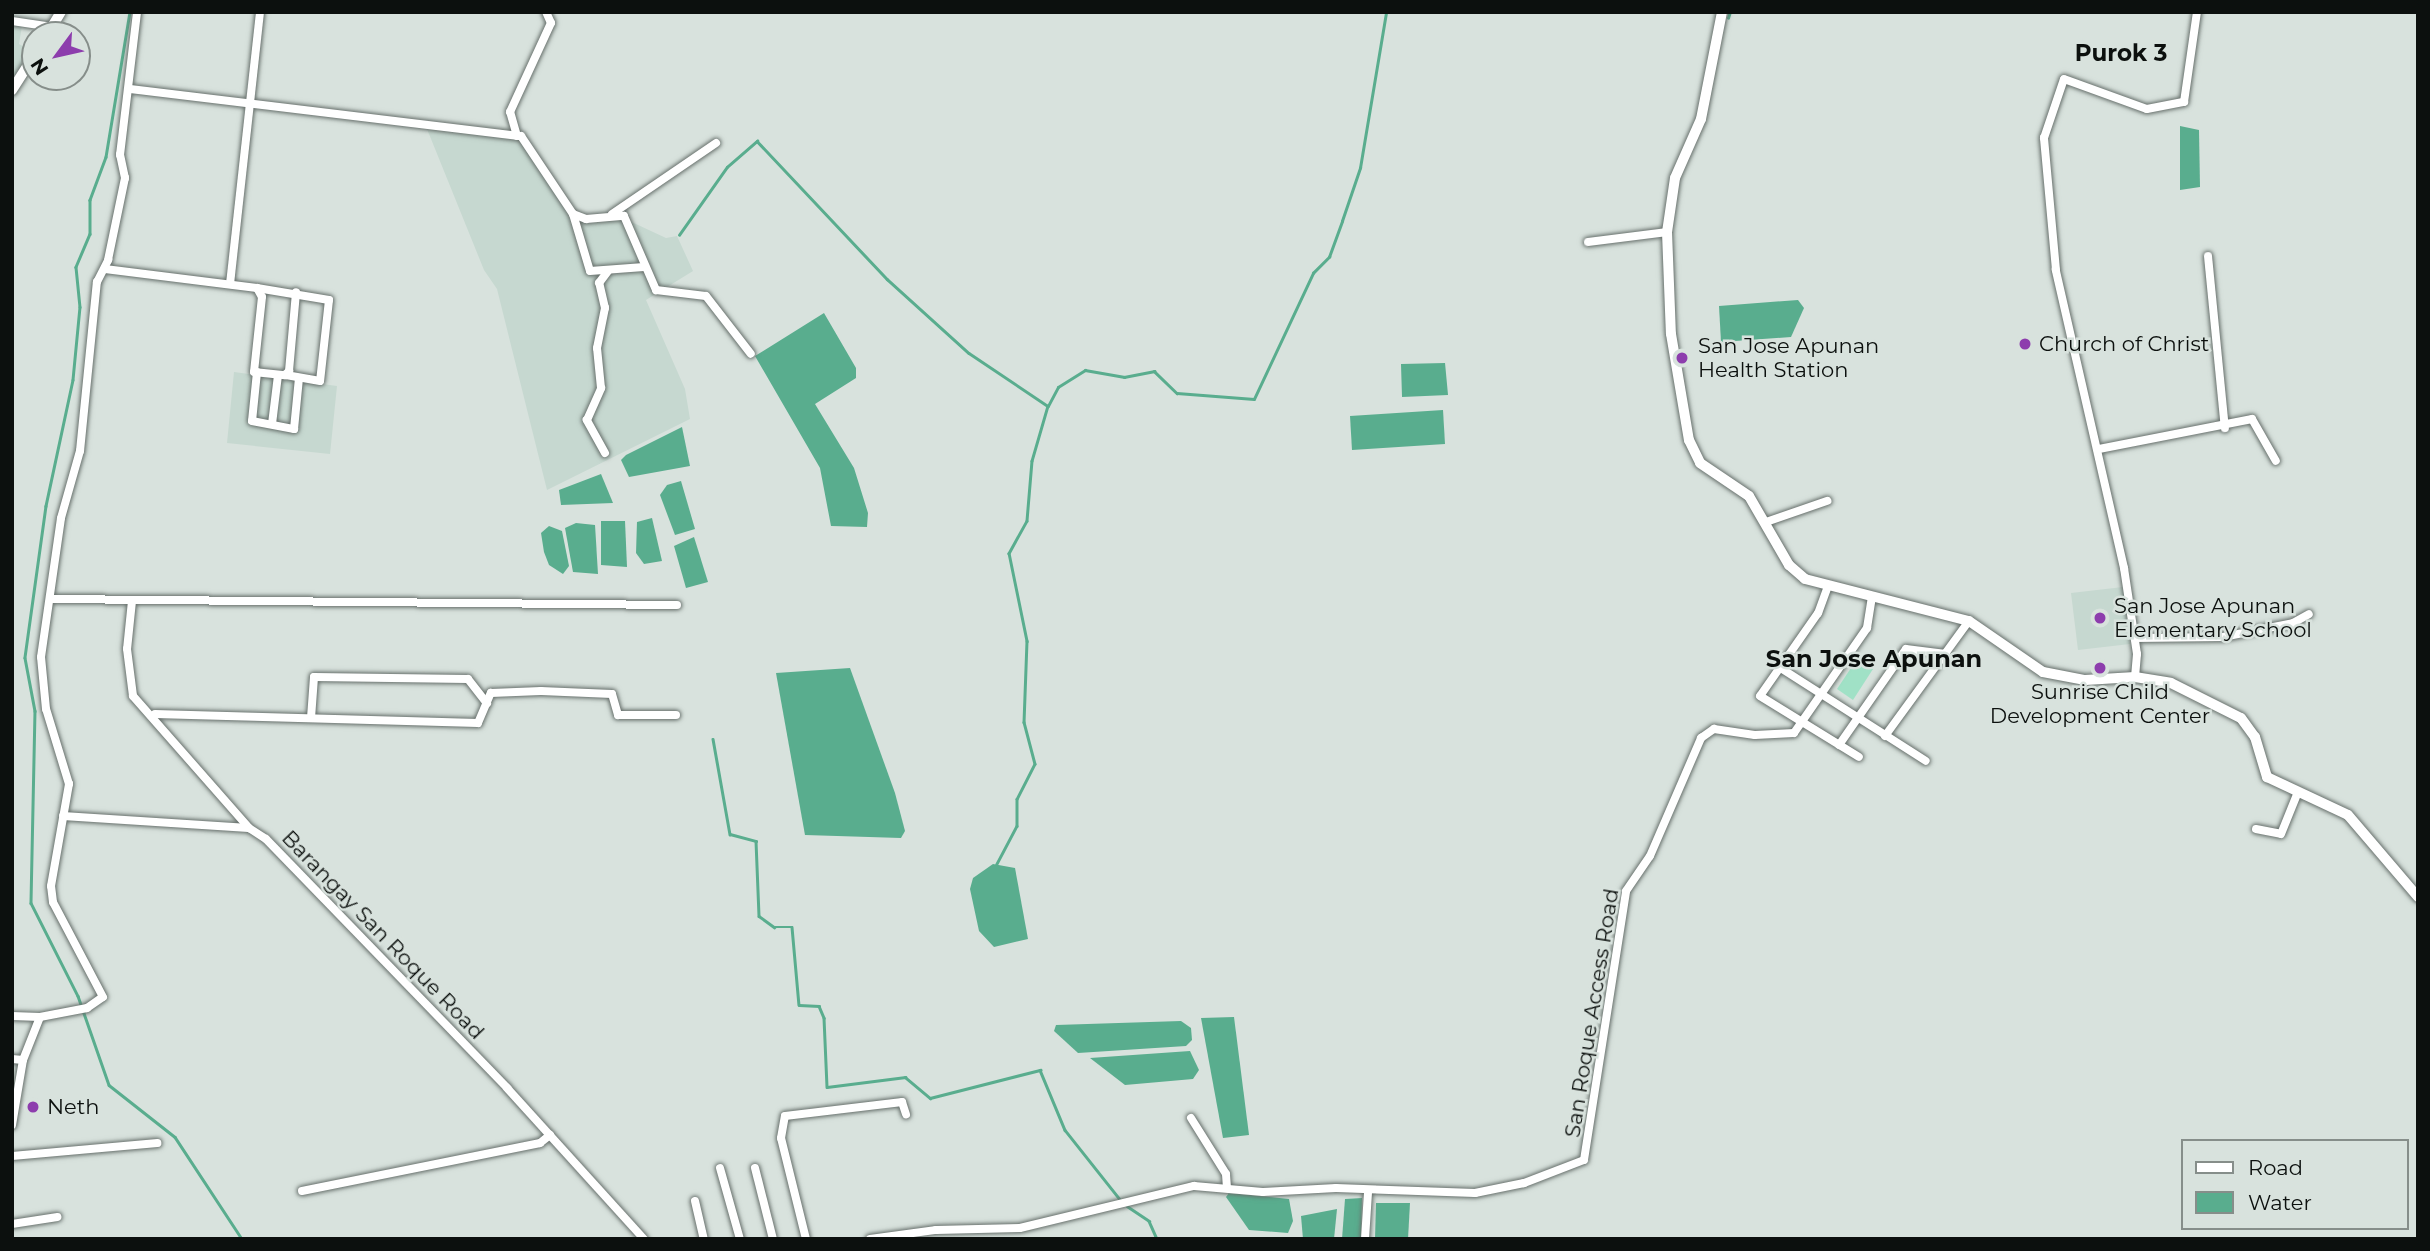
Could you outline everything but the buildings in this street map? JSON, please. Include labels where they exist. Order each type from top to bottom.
[{"type":"street","points":[[12,1016],[40,1017],[87,1008],[97,1005],[103,998],[53,902],[69,784],[47,709],[41,657],[52,599],[61,518],[80,451],[97,282],[105,269],[125,178],[120,155],[130,89],[137,12]]},
{"type":"street","points":[[230,284],[260,12]]},
{"type":"street","points":[[517,136],[510,112],[551,23],[546,12]]},
{"type":"street","points":[[1722,12],[1701,119],[1675,178],[1667,232],[1671,334],[1689,440],[1709,472],[1749,496],[1789,565],[1828,586],[1969,621],[2043,672],[2085,680],[2135,677],[2171,683],[2241,718],[2255,737],[2267,777],[2348,815],[2418,897]]},
{"type":"street","points":[[2135,677],[2135,638],[2099,449],[2056,270],[2044,138],[2064,79],[2147,108],[2184,102],[2197,12]]},
{"type":"street","points":[[130,89],[517,136],[530,142],[551,188],[573,214],[590,271],[608,271],[622,265],[644,267]]},
{"type":"street","points":[[609,216],[716,143]]},
{"type":"street","points":[[573,214],[586,219],[624,216],[656,290],[664,295],[706,296],[751,354]]},
{"type":"street","points":[[1588,242],[1667,232]]},
{"type":"street","points":[[2208,256],[2225,428]]},
{"type":"street","points":[[105,269],[322,295],[330,305],[320,381],[257,372],[253,369],[262,297],[257,288]]},
{"type":"street","points":[[605,453],[587,420],[601,388],[597,348],[605,308],[599,283],[608,271]]},
{"type":"street","points":[[272,424],[296,292]]},
{"type":"street","points":[[257,372],[252,421],[294,429],[299,377]]},
{"type":"street","points":[[2099,449],[2225,428],[2252,419],[2276,461]]},
{"type":"street","points":[[1766,522],[1827,501]]},
{"type":"street","points":[[1828,586],[1818,612],[1760,696],[1859,757]]},
{"type":"street","name":"San Roque Access Road","points":[[1227,1187],[1368,1192],[1494,1191],[1584,1160],[1626,891],[1650,856],[1700,738],[1714,729],[1784,736],[1794,733],[1867,628],[1872,598]]},
{"type":"street","points":[[52,599],[677,605]]},
{"type":"street","name":"Barangay San Roque Road","points":[[132,601],[127,649],[134,696],[155,714],[249,828],[266,839],[550,1135],[644,1239]]},
{"type":"street","points":[[2135,638],[2223,637],[2293,623],[2309,614]]},
{"type":"street","points":[[1885,736],[1969,621]]},
{"type":"street","points":[[1839,745],[1906,649],[1947,654]]},
{"type":"street","points":[[1779,667],[1926,761]]},
{"type":"street","points":[[311,718],[314,677],[468,679],[487,703]]},
{"type":"street","points":[[155,714],[478,723],[491,693],[612,694],[618,715],[676,715]]},
{"type":"street","points":[[2256,829],[2281,834],[2298,792]]},
{"type":"street","points":[[63,816],[249,828]]},
{"type":"street","points":[[12,1125],[23,1060],[40,1017]]},
{"type":"street","points":[[12,1059],[23,1060]]},
{"type":"street","points":[[806,1239],[781,1138],[785,1116],[901,1102],[906,1114]]},
{"type":"street","points":[[870,1239],[936,1230],[1020,1228],[1194,1186],[1227,1187],[1226,1174],[1191,1118]]},
{"type":"street","points":[[302,1191],[540,1143],[550,1135]]},
{"type":"street","points":[[12,1156],[157,1143]]},
{"type":"street","points":[[720,1168],[740,1239]]},
{"type":"street","points":[[755,1168],[773,1239]]},
{"type":"street","points":[[1365,1239],[1368,1192]]},
{"type":"street","points":[[695,1201],[704,1239]]},
{"type":"street","points":[[12,1224],[57,1217]]},
{"type":"shaded area","points":[[12,24],[21,26],[21,66],[12,79]]},
{"type":"shaded area","points":[[427,129],[517,137],[571,215],[623,218],[666,238],[677,236],[693,271],[646,300],[685,389],[690,419],[547,490],[497,289],[484,270]]},
{"type":"shaded area","points":[[234,372],[337,386],[330,454],[227,443]]},
{"type":"shaded area","name":"San Jose Apunan Elementary School","points":[[2123,587],[2130,644],[2078,650],[2071,593]]},
{"type":"shaded area","points":[[1857,659],[1873,669],[1853,700],[1837,689]]},
{"type":"water","points":[[2180,126],[2199,130],[2200,187],[2180,190]]},
{"type":"water","points":[[1798,300],[1804,308],[1791,337],[1721,342],[1719,306]]},
{"type":"water","points":[[824,313],[856,368],[856,378],[815,404],[854,468],[868,513],[867,527],[831,526],[820,468],[755,356]]},
{"type":"water","points":[[1445,363],[1448,395],[1402,397],[1401,364]]},
{"type":"water","points":[[1443,410],[1445,444],[1352,450],[1350,416]]},
{"type":"water","points":[[682,427],[690,466],[629,477],[621,460],[626,455]]},
{"type":"water","points":[[601,474],[613,503],[561,505],[559,490]]},
{"type":"water","points":[[681,481],[695,529],[675,535],[660,495],[667,485]]},
{"type":"water","points":[[652,518],[662,561],[644,564],[636,553],[637,522]]},
{"type":"water","points":[[601,521],[625,521],[627,567],[601,565]]},
{"type":"water","points":[[576,523],[595,525],[598,574],[573,572],[565,528]]},
{"type":"water","points":[[549,526],[562,531],[569,566],[563,574],[549,565],[544,552],[541,533]]},
{"type":"water","points":[[694,537],[708,582],[686,588],[674,546]]},
{"type":"water","points":[[850,668],[895,793],[905,831],[901,838],[805,835],[776,673]]},
{"type":"water","points":[[993,864],[1015,868],[1028,939],[994,947],[979,931],[970,889],[973,878]]},
{"type":"water","points":[[1234,1017],[1249,1135],[1223,1138],[1201,1018]]},
{"type":"water","points":[[1181,1021],[1191,1028],[1192,1040],[1186,1046],[1078,1053],[1054,1031],[1056,1025]]},
{"type":"water","points":[[1190,1051],[1199,1070],[1193,1079],[1125,1085],[1090,1058]]},
{"type":"water","points":[[1229,1193],[1289,1199],[1293,1221],[1288,1233],[1249,1230],[1226,1197]]},
{"type":"water","points":[[1362,1198],[1361,1239],[1342,1239],[1345,1199]]},
{"type":"water","points":[[1376,1203],[1410,1203],[1408,1239],[1375,1239]]},
{"type":"water","points":[[1337,1209],[1334,1239],[1303,1239],[1301,1216]]},
{"type":"waterway","points":[[130,12],[106,157],[90,200],[90,234],[76,267],[80,307],[73,380],[46,506],[25,658],[35,711],[31,903],[78,996],[109,1085],[175,1137],[242,1239]]},
{"type":"waterway","points":[[1048,406],[1058,387],[1085,370],[1124,377],[1154,371],[1177,393],[1254,399],[1313,273],[1329,257],[1342,221],[1360,168],[1386,12]]},
{"type":"waterway","points":[[1728,18],[1730,12]]},
{"type":"waterway","points":[[679,235],[727,167],[757,141],[887,279],[969,353],[1048,406],[1032,461],[1027,521],[1009,553],[1027,641],[1024,722],[1035,764],[1017,799],[1017,826],[997,864]]},
{"type":"waterway","points":[[713,739],[730,834],[756,841],[759,916],[774,927],[792,927],[799,1005],[819,1006],[824,1018],[827,1087],[905,1077],[930,1098],[1040,1070],[1065,1130],[1122,1202]]},
{"type":"waterway","points":[[1127,1206],[1149,1221],[1157,1239]]},
{"type":"place","name":"Church of Christ","points":[[2025,344]]},
{"type":"place","name":"San Jose Apunan Health Station","points":[[1682,358]]},
{"type":"place","name":"San Jose Apunan Elementary School","points":[[2100,618]]},
{"type":"place","name":"Sunrise Child Development Center","points":[[2100,668]]},
{"type":"place","name":"Neth","points":[[33,1107]]},
{"type":"district","name":"Purok 3","points":[[2121,53]]},
{"type":"district","name":"San Jose Apunan","points":[[1874,659]]}]
